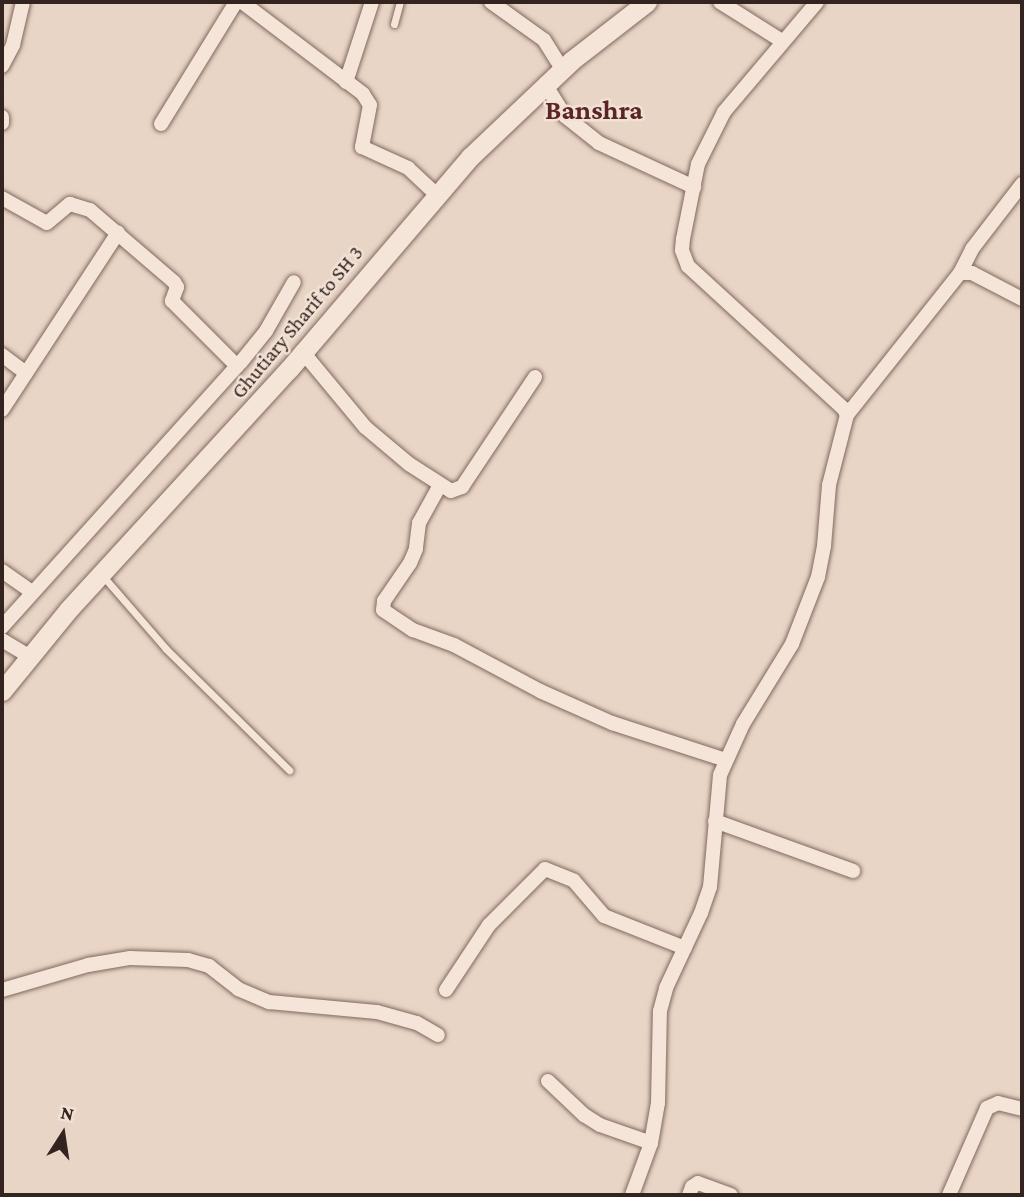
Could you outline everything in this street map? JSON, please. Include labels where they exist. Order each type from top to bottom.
[{"type":"main road","name":"Ghutiary Sharif to SH 3","points":[[2,691],[26,655],[102,575],[170,496],[237,428],[470,157],[562,69],[647,2]]},
{"type":"street","points":[[2,66],[13,45],[23,2]]},
{"type":"street","points":[[161,124],[236,2]]},
{"type":"street","points":[[242,2],[355,89],[370,105],[362,148],[408,168],[436,195]]},
{"type":"street","points":[[355,89],[372,2]]},
{"type":"street","points":[[491,2],[544,40],[562,69]]},
{"type":"street","points":[[720,2],[782,41]]},
{"type":"street","points":[[817,2],[724,112],[703,153],[682,250],[688,266],[844,409],[847,415]]},
{"type":"street","points":[[545,84],[565,116],[599,143],[694,187]]},
{"type":"street","points":[[2,117],[2,123]]},
{"type":"street","points":[[632,1195],[650,1143],[658,1103],[660,1011],[666,988],[710,887],[720,775],[743,724],[786,656],[818,577],[824,546],[829,485],[847,415],[960,273],[972,249],[1022,185]]},
{"type":"street","points":[[2,198],[47,223],[65,207],[77,204],[90,210],[176,284],[172,301],[237,366]]},
{"type":"street","points":[[2,410],[118,233]]},
{"type":"street","points":[[960,273],[972,273],[1022,299]]},
{"type":"street","points":[[2,628],[237,366],[271,323],[294,282]]},
{"type":"street","points":[[302,351],[365,427],[451,491],[462,487],[534,377]]},
{"type":"street","points":[[2,355],[26,373]]},
{"type":"street","points":[[440,485],[419,523],[416,549],[410,563],[384,601],[383,610],[413,630],[454,645],[540,691],[612,723],[726,760]]},
{"type":"street","points":[[2,572],[32,592]]},
{"type":"street","points":[[2,640],[26,655]]},
{"type":"street","points":[[716,821],[853,871]]},
{"type":"street","points":[[446,989],[489,925],[545,869],[574,881],[604,916],[685,948]]},
{"type":"street","points":[[2,990],[88,965],[130,958],[188,960],[209,966],[238,989],[268,1002],[377,1012],[416,1023],[438,1035]]},
{"type":"street","points":[[548,1081],[600,1125],[650,1143]]},
{"type":"street","points":[[949,1195],[987,1108],[998,1103],[1022,1109]]},
{"type":"street","points":[[689,1195],[692,1187],[698,1183],[731,1195]]},
{"type":"lane","points":[[394,24],[400,2]]},
{"type":"lane","points":[[102,575],[166,649],[289,770]]},
{"type":"district","name":"Banshra","points":[[594,110]]}]
